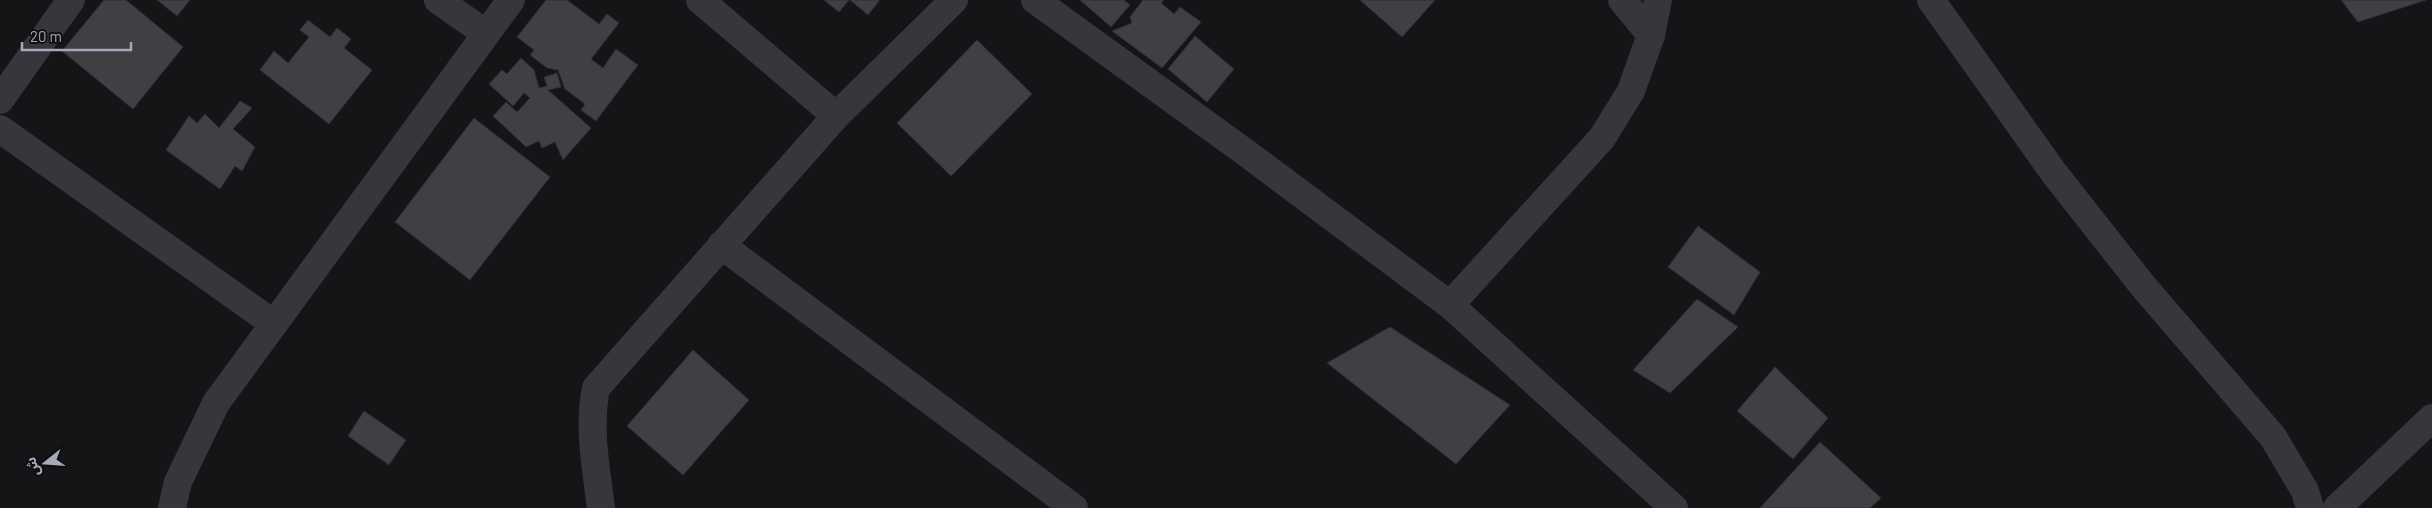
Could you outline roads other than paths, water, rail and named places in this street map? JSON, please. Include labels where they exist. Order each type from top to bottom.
[{"type":"street","points":[[0,100],[71,0]]},
{"type":"street","points":[[438,0],[485,33]]},
{"type":"street","points":[[172,508],[178,482],[216,403],[510,0]]},
{"type":"street","points":[[700,0],[836,116]]},
{"type":"street","points":[[601,508],[592,436],[593,405],[596,388],[836,116],[954,0]]},
{"type":"street","points":[[1035,0],[1249,155],[1450,305],[1674,508]]},
{"type":"street","points":[[1622,0],[1651,34]]},
{"type":"street","points":[[1450,305],[1602,138],[1631,91],[1651,34],[1658,0]]},
{"type":"street","points":[[1931,0],[2060,181],[2143,286],[2273,437],[2305,491],[2310,508]]},
{"type":"street","points":[[0,129],[274,324]]},
{"type":"street","points":[[721,245],[1074,508]]},
{"type":"street","points":[[2338,508],[2432,418]]}]
